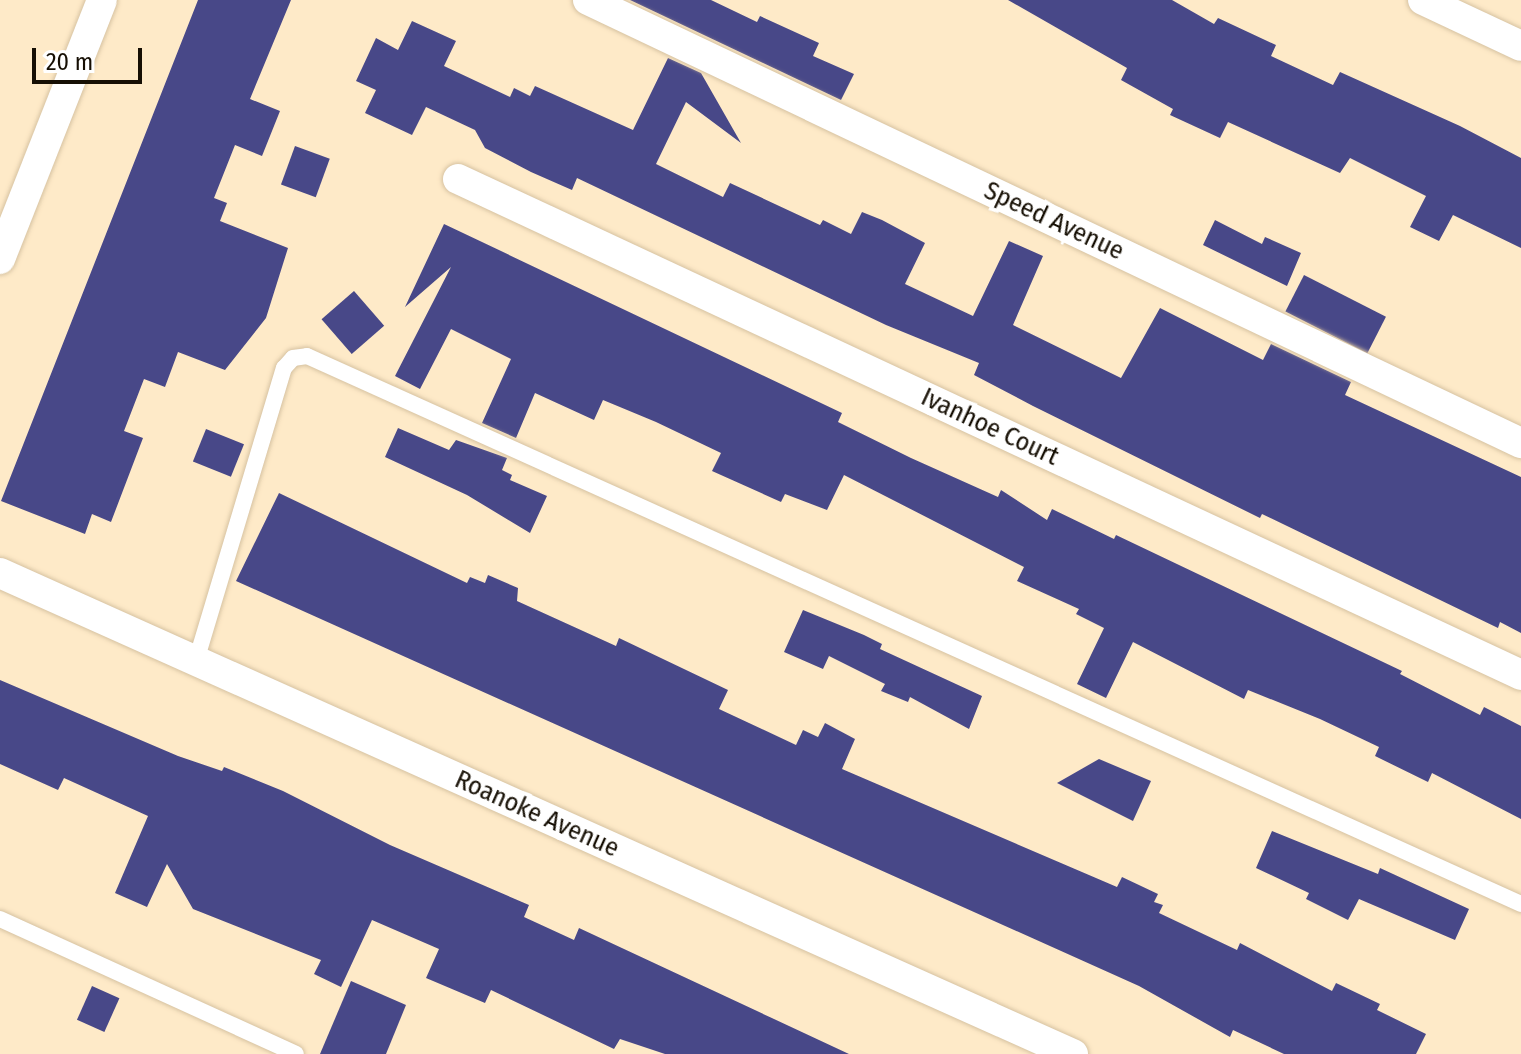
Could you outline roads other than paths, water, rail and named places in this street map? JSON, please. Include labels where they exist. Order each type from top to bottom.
[{"type":"street","points":[[0,259],[102,0]]},
{"type":"street","name":"Speed Avenue","points":[[588,0],[1521,443]]},
{"type":"street","points":[[1423,0],[1521,46]]},
{"type":"street","name":"Ivanhoe Court","points":[[458,179],[1521,675]]},
{"type":"street","name":"Roanoke Avenue","points":[[0,573],[1073,1054]]},
{"type":"lane","points":[[196,661],[284,368],[293,358],[307,356],[1521,904]]},
{"type":"lane","points":[[0,919],[296,1054]]}]
